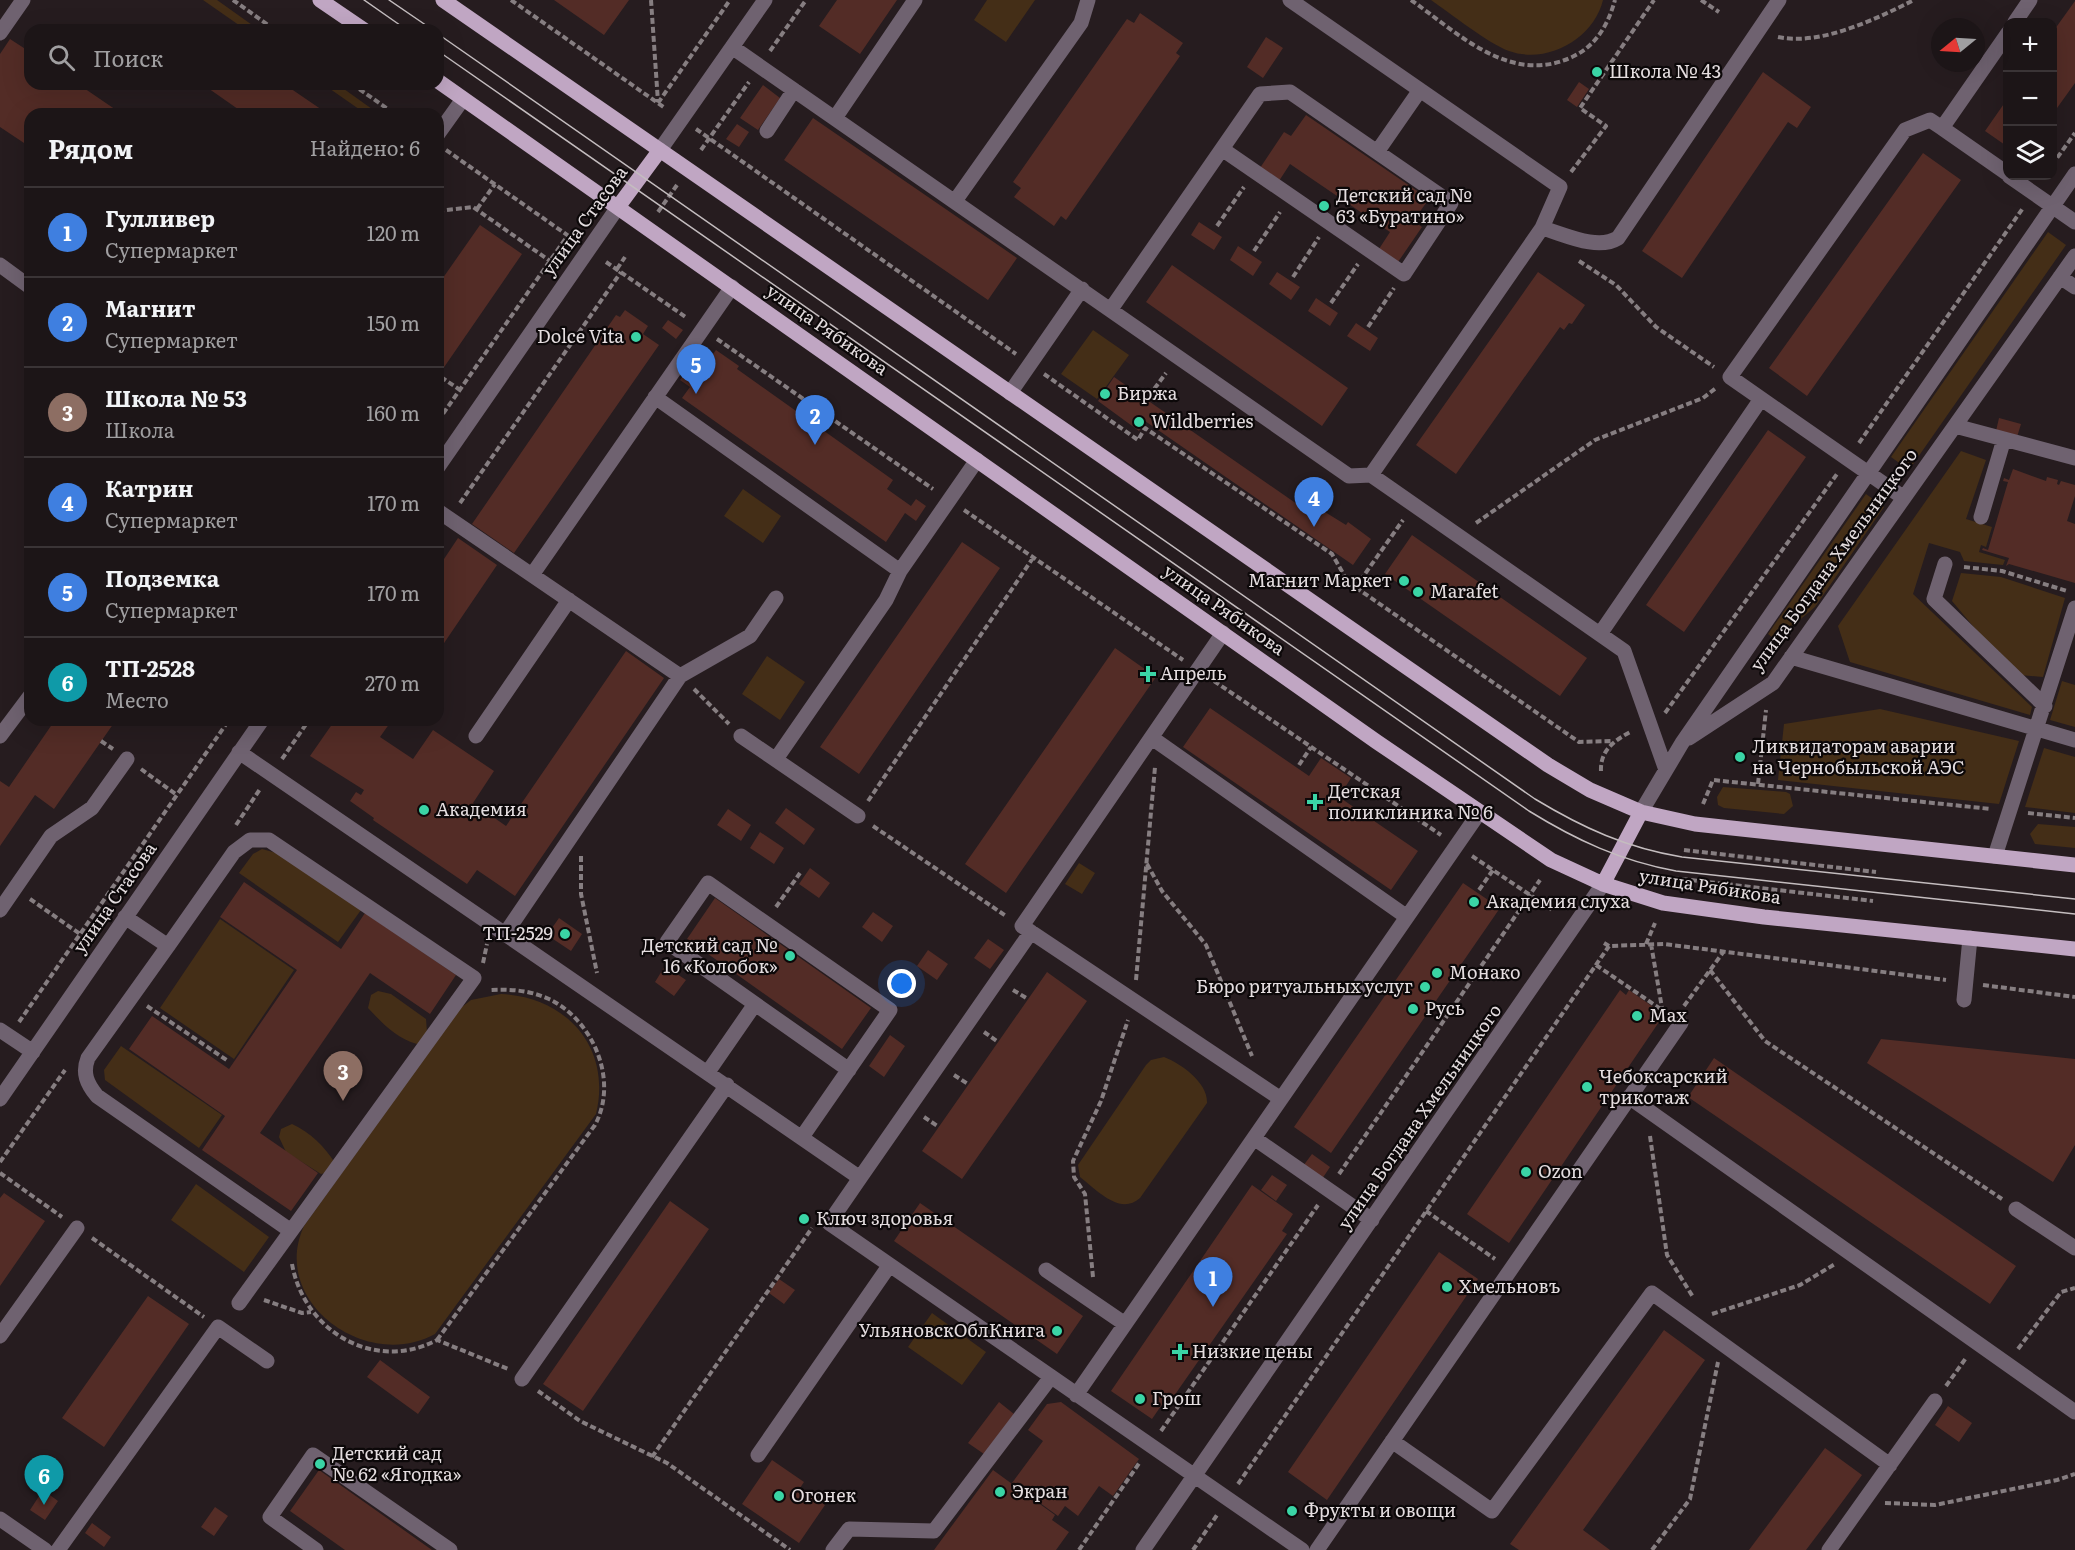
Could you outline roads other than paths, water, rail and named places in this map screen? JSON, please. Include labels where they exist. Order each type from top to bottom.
[{"type":"main road","points":[[321,0],[355,24]]},
{"type":"main road","points":[[443,0],[1548,765],[1590,790],[1641,812],[1716,827],[2075,865]]},
{"type":"main road","name":"улица Рябикова","points":[[444,85],[1479,813],[1551,860],[1603,884],[1674,904],[1764,917],[2075,949]]},
{"type":"main road","name":"улица Стасова","points":[[618,207],[660,150]]},
{"type":"main road","name":"улица Богдана Хмельницкого","points":[[1603,884],[1641,812]]},
{"type":"street","points":[[2,28],[23,0]]},
{"type":"street","name":"улица Стасова","points":[[660,150],[765,0]]},
{"type":"street","points":[[835,118],[915,0]]},
{"type":"street","points":[[955,201],[1081,23],[1088,0]]},
{"type":"street","points":[[1290,0],[1560,187],[1542,228],[1371,475]]},
{"type":"street","points":[[1542,228],[1597,243],[1611,242],[1618,238],[1779,0]]},
{"type":"street","points":[[2018,18],[2030,0]]},
{"type":"street","points":[[1942,128],[2003,39]]},
{"type":"street","points":[[732,47],[1349,476],[1371,475],[1624,651],[1666,770]]},
{"type":"street","points":[[767,131],[794,90]]},
{"type":"street","points":[[1377,152],[1420,90]]},
{"type":"street","points":[[1111,309],[1260,94],[1290,92],[1451,203],[1404,274],[1222,149]]},
{"type":"street","points":[[444,126],[463,99]]},
{"type":"street","points":[[1904,498],[1730,377],[1905,130],[1930,120],[2003,171]]},
{"type":"street","points":[[1682,743],[2075,174]]},
{"type":"street","points":[[2015,180],[2075,222]]},
{"type":"street","name":"улица Стасова","points":[[444,458],[618,207]]},
{"type":"street","name":"улица Богдана Хмельницкого","points":[[1641,812],[1682,743],[1768,686],[1791,657],[2075,256]]},
{"type":"street","points":[[0,265],[24,283]]},
{"type":"street","points":[[2060,278],[2075,287]]},
{"type":"street","points":[[532,575],[732,287]]},
{"type":"street","points":[[1010,393],[1082,289]]},
{"type":"street","points":[[656,397],[900,571]]},
{"type":"street","points":[[1600,634],[1761,399]]},
{"type":"street","points":[[1955,426],[2075,458]]},
{"type":"street","points":[[1982,517],[2004,439]]},
{"type":"street","points":[[776,759],[886,600],[900,571],[977,460]]},
{"type":"street","points":[[444,515],[680,676]]},
{"type":"street","points":[[1945,564],[1934,599],[2045,706]]},
{"type":"street","points":[[499,930],[581,823],[680,676],[750,636],[776,598]]},
{"type":"street","points":[[476,736],[569,600]]},
{"type":"street","points":[[1995,856],[2045,706],[2074,608]]},
{"type":"street","points":[[1223,633],[1154,740],[829,1224],[1302,1550]]},
{"type":"street","points":[[1791,657],[2075,740]]},
{"type":"street","points":[[0,736],[24,704]]},
{"type":"street","name":"улица Стасова","points":[[0,1099],[258,726]]},
{"type":"street","points":[[741,736],[858,816]]},
{"type":"street","points":[[1154,740],[1407,916]]},
{"type":"street","points":[[239,752],[860,1178]]},
{"type":"street","points":[[0,910],[51,837],[92,808],[127,759]]},
{"type":"street","points":[[1076,1395],[1479,813]]},
{"type":"street","points":[[243,1299],[474,978],[280,845],[269,840],[250,840],[234,852],[88,1058],[85,1074],[90,1089],[97,1096],[291,1231]]},
{"type":"street","points":[[802,1137],[849,1070],[890,1010],[708,883],[667,942],[849,1070]]},
{"type":"street","name":"улица Богдана Хмельницкого","points":[[1143,1550],[1603,884]]},
{"type":"street","points":[[125,917],[168,946]]},
{"type":"street","points":[[1027,929],[1281,1099]]},
{"type":"street","points":[[1964,1000],[1970,938]]},
{"type":"street","points":[[708,1072],[755,1004]]},
{"type":"street","points":[[1317,1550],[1629,1097],[1678,1021]]},
{"type":"street","points":[[4,1033],[33,1052]]},
{"type":"street","points":[[522,1379],[727,1085]]},
{"type":"street","points":[[1629,1097],[2075,1412]]},
{"type":"street","points":[[1254,1138],[1372,1220]]},
{"type":"street","points":[[2016,1209],[2075,1248]]},
{"type":"street","points":[[0,1336],[77,1228]]},
{"type":"street","points":[[758,1455],[889,1266]]},
{"type":"street","points":[[1046,1270],[1125,1324]]},
{"type":"street","points":[[1392,1441],[1492,1510],[1652,1293],[1890,1465]]},
{"type":"street","points":[[58,1550],[218,1327],[267,1361]]},
{"type":"street","points":[[833,1550],[849,1529],[934,1531],[1051,1377]]},
{"type":"street","points":[[1829,1550],[1935,1401]]},
{"type":"street","points":[[316,1550],[270,1517],[313,1455],[450,1550]]},
{"type":"street","points":[[0,1519],[45,1550]]},
{"type":"tram line","points":[[364,0],[398,24]]},
{"type":"tram line","points":[[389,0],[424,24]]},
{"type":"tram line","points":[[444,38],[1535,799],[1570,819],[1606,836],[1682,857],[2075,899]]},
{"type":"tram line","points":[[444,55],[1529,811],[1564,831],[1618,855],[1676,871],[2075,914]]},
{"type":"place","name":"Школа № 43","points":[[1597,72]]},
{"type":"place","name":"Детский сад № 63 «Буратино»","points":[[1324,206]]},
{"type":"place","name":"Dolce Vita","points":[[636,337]]},
{"type":"place","name":"Подземка","points":[[696,394]]},
{"type":"place","name":"Биржа","points":[[1105,394]]},
{"type":"place","name":"Wildberries","points":[[1139,422]]},
{"type":"place","name":"Магнит","points":[[815,445]]},
{"type":"place","name":"Катрин","points":[[1314,527]]},
{"type":"place","name":"Магнит Маркет","points":[[1404,581]]},
{"type":"place","name":"Marafet","points":[[1418,592]]},
{"type":"place","name":"Апрель","points":[[1148,674]]},
{"type":"place","name":"Ликвидаторам аварии на Чернобыльской АЭС","points":[[1740,757]]},
{"type":"place","name":"Детская поликлиника № 6","points":[[1315,802]]},
{"type":"place","name":"Академия","points":[[424,810]]},
{"type":"place","name":"Академия слуха","points":[[1474,902]]},
{"type":"place","name":"ТП-2529","points":[[565,934]]},
{"type":"place","name":"Детский сад № 16 «Колобок»","points":[[790,956]]},
{"type":"place","name":"Монако","points":[[1437,973]]},
{"type":"place","name":"Бюро ритуальных услуг","points":[[1425,987]]},
{"type":"place","name":"Русь","points":[[1413,1009]]},
{"type":"place","name":"Max","points":[[1637,1016]]},
{"type":"place","name":"Чебоксарский трикотаж","points":[[1587,1087]]},
{"type":"place","name":"Школа № 53","points":[[343,1101]]},
{"type":"place","name":"Ozon","points":[[1526,1172]]},
{"type":"place","name":"Ключ здоровья","points":[[804,1219]]},
{"type":"place","name":"Хмельновъ","points":[[1447,1287]]},
{"type":"place","name":"Гулливер","points":[[1213,1307]]},
{"type":"place","name":"УльяновскОблКнига","points":[[1057,1331]]},
{"type":"place","name":"Низкие цены","points":[[1180,1352]]},
{"type":"place","name":"Грош","points":[[1140,1399]]},
{"type":"place","name":"Детский сад № 62 «Ягодка»","points":[[320,1464]]},
{"type":"place","name":"Экран","points":[[1000,1492]]},
{"type":"place","name":"Огонек","points":[[779,1496]]},
{"type":"place","name":"ТП-2528","points":[[44,1505]]},
{"type":"place","name":"Фрукты и овощи","points":[[1292,1511]]}]
